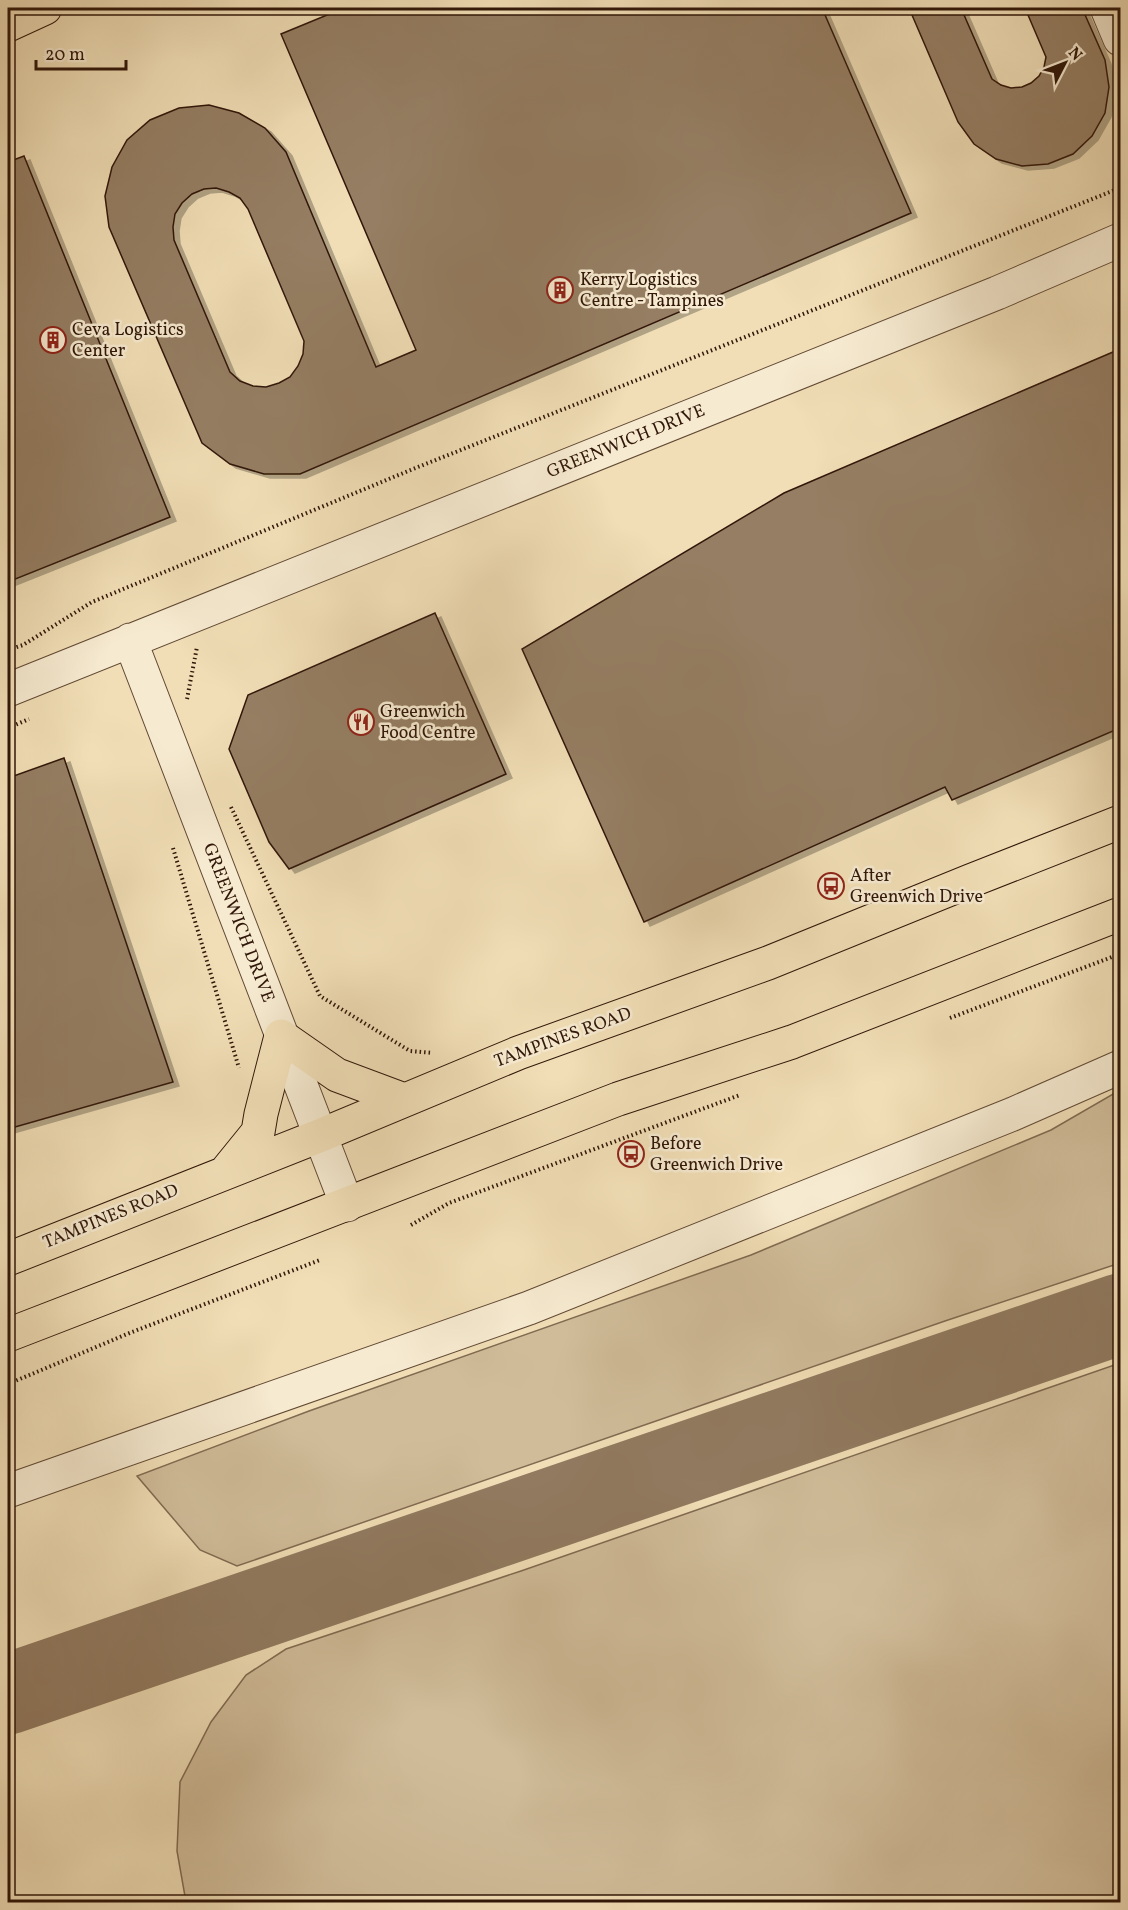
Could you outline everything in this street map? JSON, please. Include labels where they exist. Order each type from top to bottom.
[{"type":"main road","points":[[8,25],[45,8]]},
{"type":"main road","name":"TAMPINES ROAD","points":[[8,1259],[319,1136],[518,1053],[768,963],[1120,822]]},
{"type":"main road","points":[[8,1335],[618,1099],[792,1042],[1120,914]]},
{"type":"main road","points":[[226,1172],[258,1132],[281,1036],[337,1075],[404,1100]]},
{"type":"lane","points":[[1107,8],[1120,39]]},
{"type":"lane","name":"GREENWICH DRIVE","points":[[8,690],[997,293],[1120,240]]},
{"type":"lane","name":"GREENWICH DRIVE","points":[[130,640],[347,1205]]},
{"type":"lane","points":[[8,1491],[529,1308],[1013,1114],[1120,1067]]},
{"type":"path","points":[[8,651],[23,645],[92,602],[125,588],[413,469],[1120,188]]},
{"type":"path","points":[[185,710],[197,647]]},
{"type":"path","points":[[230,806],[320,996],[410,1051],[444,1054]]},
{"type":"path","points":[[173,848],[240,1073]]},
{"type":"path","points":[[8,1384],[132,1332],[320,1260]]},
{"type":"shaded area","points":[[1120,1090],[1120,1263],[945,1321],[237,1566],[200,1550],[137,1476],[309,1411],[751,1255],[1051,1130]]},
{"type":"shaded area","points":[[1120,1363],[1120,1902],[186,1902],[177,1851],[180,1782],[211,1722],[246,1675],[286,1649],[521,1571]]},
{"type":"building","name":"Kerry Logistics Centre - Tampines","points":[[344,8],[822,8],[911,213],[300,474],[264,474],[230,464],[202,443],[109,227],[105,196],[112,167],[127,140],[150,120],[179,108],[209,105],[239,113],[265,128],[286,152],[376,367],[416,350],[281,34]],"holes":[[[216,188],[240,198],[248,209],[304,341],[303,354],[290,377],[266,387],[253,386],[240,381],[230,372],[174,240],[175,214],[192,194],[204,189]]]},
{"type":"building","points":[[909,8],[961,8],[992,79],[1011,88],[1022,87],[1039,76],[1046,57],[1025,8],[1082,8],[1105,60],[1109,87],[1105,113],[1092,136],[1073,154],[1048,164],[1022,166],[996,159],[974,144],[958,122]]},
{"type":"building","name":"Ceva Logistics Center","points":[[24,156],[170,517],[8,582],[8,162]]},
{"type":"building","points":[[1120,349],[1120,728],[952,800],[945,787],[644,922],[522,649],[784,493]]},
{"type":"building","name":"Greenwich Food Centre","points":[[435,613],[506,774],[289,869],[269,842],[229,749],[248,695]]},
{"type":"building","points":[[64,758],[173,1082],[8,1129],[8,778]]},
{"type":"taxiway","points":[[8,1694],[1120,1314]]},
{"type":"place","name":"Kerry Logistics Centre - Tampines","points":[[560,290]]},
{"type":"place","name":"Ceva Logistics Center","points":[[53,340]]},
{"type":"place","name":"Greenwich Food Centre","points":[[361,722]]},
{"type":"place","name":"After Greenwich Drive","points":[[831,886]]},
{"type":"place","name":"Before Greenwich Drive","points":[[631,1154]]}]
